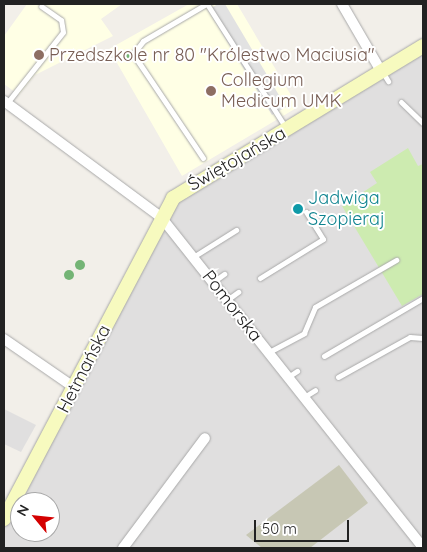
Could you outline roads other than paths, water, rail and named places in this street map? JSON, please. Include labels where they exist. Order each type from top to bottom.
[{"type":"street","points":[[342,4],[385,76]]},
{"type":"street","name":"Świętojańska","points":[[161,217],[173,198],[189,186],[385,76],[423,46]]},
{"type":"street","name":"Pomorska","points":[[5,102],[161,217],[423,548]]},
{"type":"street","name":"Hetmańska","points":[[4,519],[75,388],[161,217]]},
{"type":"street","points":[[4,339],[75,388]]},
{"type":"street","points":[[124,548],[205,438]]},
{"type":"lane","points":[[203,158],[133,54],[142,41],[207,4],[287,130]]},
{"type":"lane","points":[[5,102],[63,32],[61,20],[41,6]]},
{"type":"lane","points":[[401,102],[423,123]]},
{"type":"lane","points":[[260,278],[323,240],[306,212]]},
{"type":"lane","points":[[193,257],[236,230]]},
{"type":"lane","points":[[269,352],[304,333],[315,307],[396,260]]},
{"type":"lane","points":[[213,282],[224,274]]},
{"type":"lane","points":[[227,300],[238,292]]},
{"type":"lane","points":[[324,356],[423,298]]},
{"type":"lane","points":[[338,377],[410,337],[423,338]]},
{"type":"lane","points":[[288,377],[297,370]]},
{"type":"lane","points":[[303,397],[315,390]]},
{"type":"place","name":"Przedszkole nr 80 \"Królestwo Maciusia\"","points":[[39,55]]},
{"type":"place","name":"Collegium Medicum UMK","points":[[211,91]]},
{"type":"place","name":"Jadwiga Szopieraj","points":[[298,209]]}]
